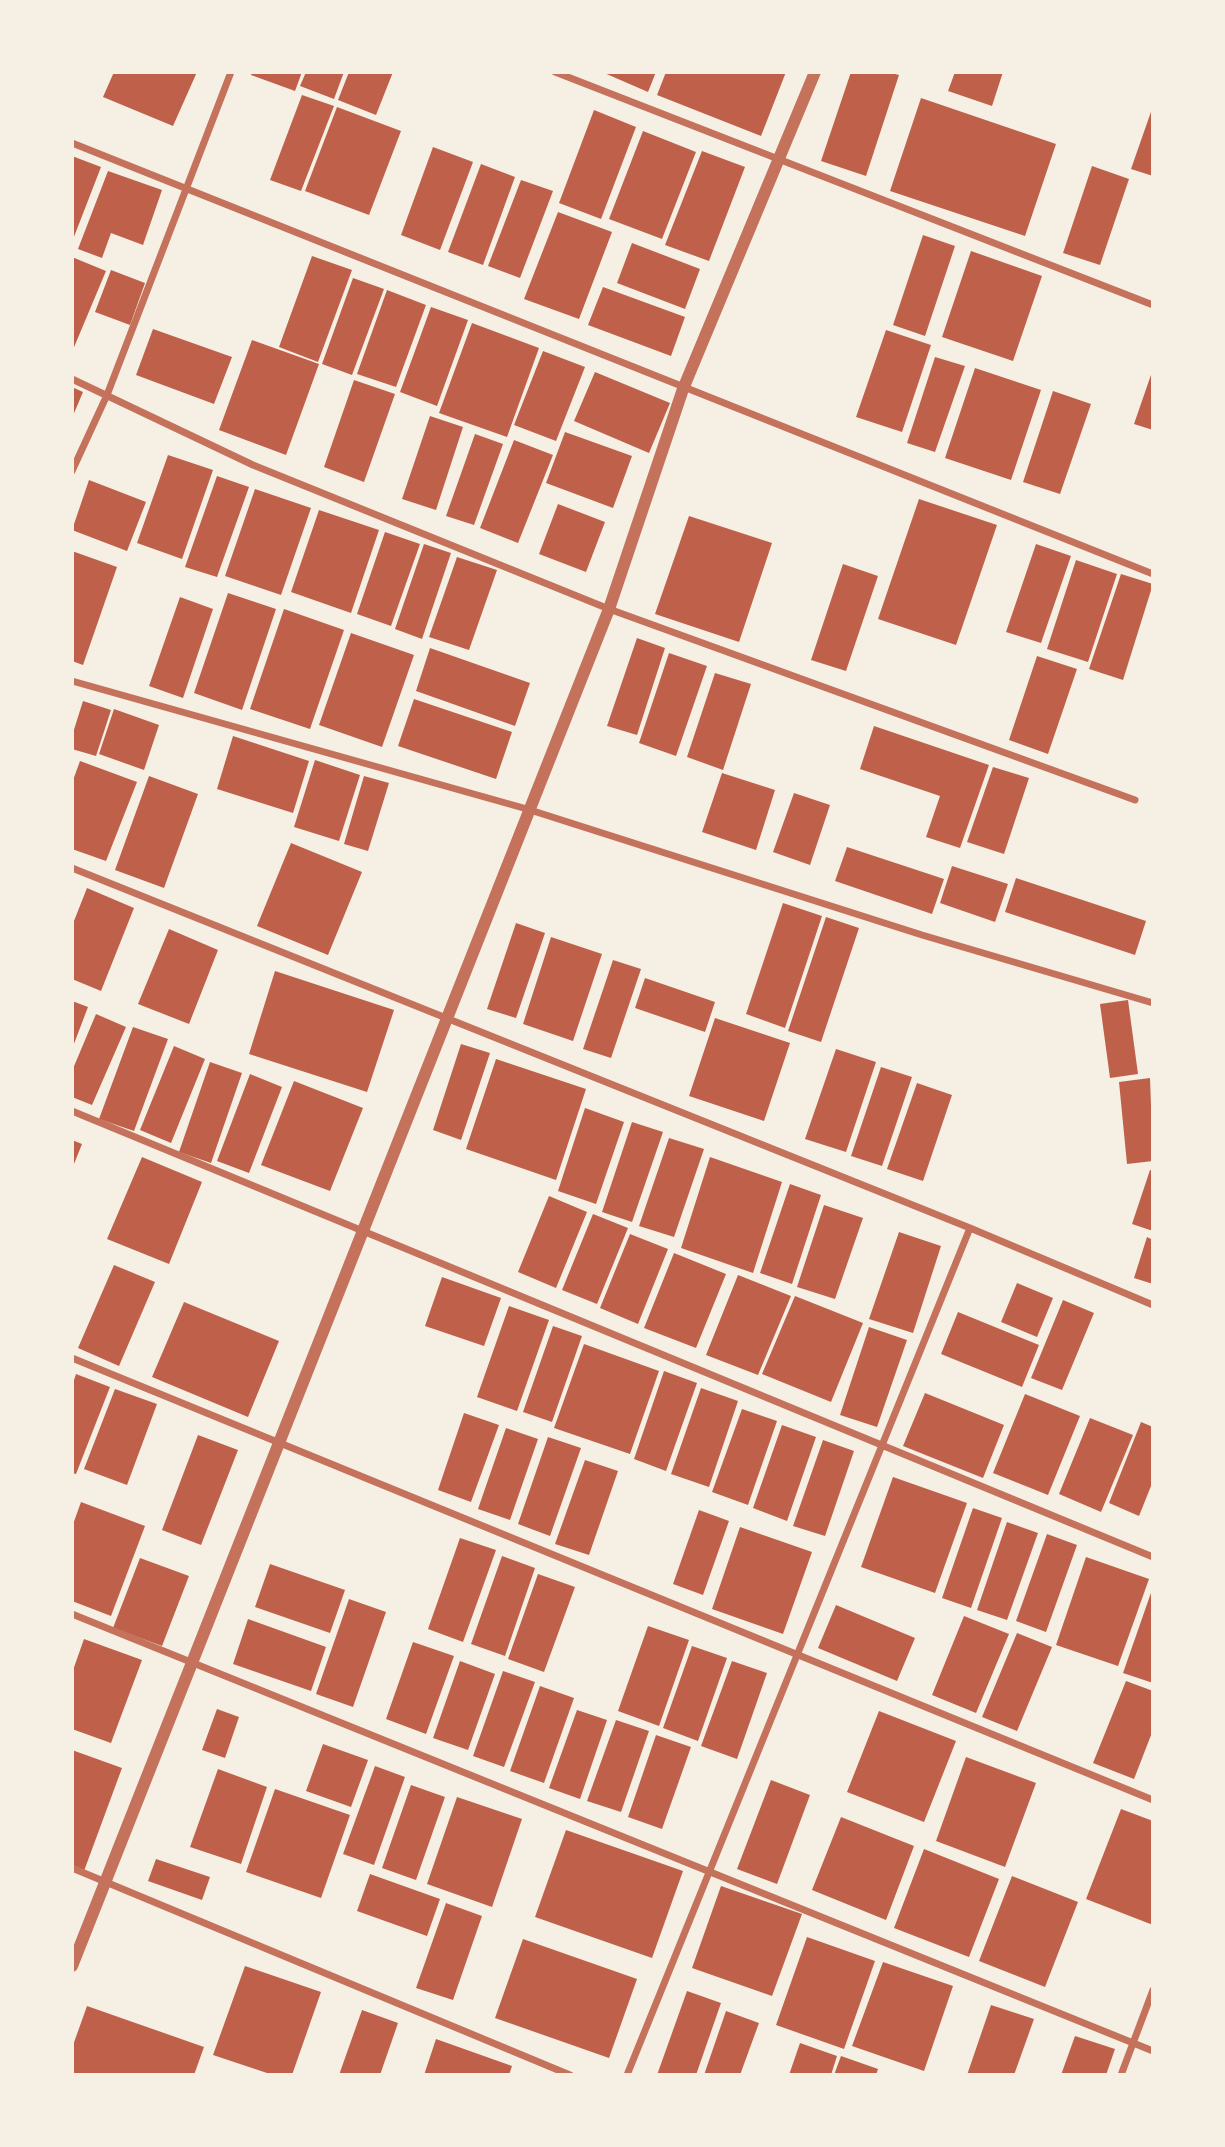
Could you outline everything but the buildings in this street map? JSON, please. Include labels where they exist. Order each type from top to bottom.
[{"type":"street","points":[[72,471],[107,396],[230,72]]},
{"type":"street","points":[[555,72],[779,157],[1153,305]]},
{"type":"street","points":[[72,1966],[281,1444],[527,809],[609,609],[683,389],[816,72]]},
{"type":"street","points":[[72,143],[683,389],[1153,574]]},
{"type":"street","points":[[72,379],[253,465],[609,609],[1135,800]]},
{"type":"street","points":[[72,681],[527,809],[922,935],[1153,1003]]},
{"type":"street","points":[[72,868],[970,1228],[1153,1305]]},
{"type":"street","points":[[72,1111],[1153,1558]]},
{"type":"street","points":[[627,2075],[970,1228]]},
{"type":"street","points":[[72,1358],[1153,1800]]},
{"type":"street","points":[[72,1614],[1153,2051]]},
{"type":"street","points":[[72,1868],[570,2075]]},
{"type":"street","points":[[1121,2075],[1153,1990]]}]
